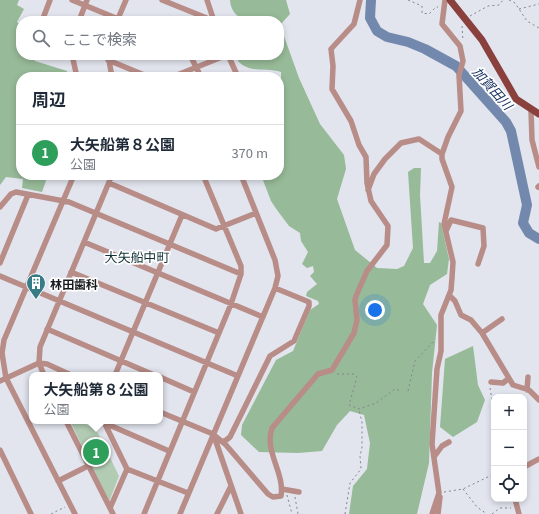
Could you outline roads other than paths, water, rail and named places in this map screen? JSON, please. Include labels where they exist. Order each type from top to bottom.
[{"type":"main road","points":[[450,0],[482,40],[513,94],[520,103],[539,114]]},
{"type":"street","points":[[44,16],[50,0]]},
{"type":"street","points":[[72,0],[86,3],[111,16]]},
{"type":"street","points":[[120,16],[126,0]]},
{"type":"street","points":[[162,0],[202,16]]},
{"type":"street","points":[[207,0],[212,16]]},
{"type":"street","points":[[163,413],[213,434],[220,442],[226,445],[272,497],[281,496],[283,489],[271,450],[270,438],[272,428],[318,374],[332,370],[354,333],[357,320],[355,300],[367,271],[388,242],[388,223],[373,205],[368,190],[366,157],[359,145],[351,121],[331,87],[333,66],[331,49],[354,24],[360,0]]},
{"type":"street","points":[[438,514],[440,498],[438,493],[432,435],[441,334],[441,315],[450,296],[453,264],[444,220],[449,205],[452,186],[442,159],[442,154],[448,137],[461,111],[459,75],[463,61],[460,46],[442,24],[445,0]]},
{"type":"street","points":[[81,16],[86,3]]},
{"type":"street","points":[[73,60],[76,72]]},
{"type":"street","points":[[109,60],[111,72]]},
{"type":"street","points":[[114,60],[139,72]]},
{"type":"street","points":[[193,60],[199,72]]},
{"type":"street","points":[[184,72],[214,60]]},
{"type":"street","points":[[230,60],[236,72]]},
{"type":"street","points":[[531,110],[532,140],[539,167]]},
{"type":"street","points":[[368,190],[378,167],[401,143],[419,139],[442,154]]},
{"type":"street","points":[[29,424],[6,378],[2,361],[2,347],[72,180]]},
{"type":"street","points":[[43,372],[39,363],[40,347],[110,180]]},
{"type":"street","points":[[144,514],[231,304],[241,274],[241,266],[205,180]]},
{"type":"street","points":[[180,514],[275,288],[278,276],[275,260],[243,180]]},
{"type":"street","points":[[109,183],[216,229],[256,213]]},
{"type":"street","points":[[0,207],[11,194],[16,192],[63,200],[241,274]]},
{"type":"street","points":[[0,263],[28,195]]},
{"type":"street","points":[[116,372],[182,215]]},
{"type":"street","points":[[446,231],[451,220],[483,228],[484,246],[478,264]]},
{"type":"street","points":[[84,242],[263,317]]},
{"type":"street","points":[[72,272],[219,333]]},
{"type":"street","points":[[0,276],[238,376]]},
{"type":"street","points":[[220,442],[225,442],[230,437],[272,354],[294,341],[309,306],[309,302],[275,288]]},
{"type":"street","points":[[450,296],[461,315],[471,320],[482,333],[499,360],[508,380],[513,385],[527,390],[539,400]]},
{"type":"street","points":[[482,333],[502,319]]},
{"type":"street","points":[[47,329],[147,372]]},
{"type":"street","points":[[0,381],[39,363],[47,364],[64,372]]},
{"type":"street","points":[[527,390],[528,377]]},
{"type":"street","points":[[163,378],[194,392]]},
{"type":"street","points":[[491,382],[503,382],[508,380]]},
{"type":"street","points":[[29,424],[75,514]]},
{"type":"street","points":[[67,424],[113,514]]},
{"type":"street","points":[[103,424],[127,469],[188,493]]},
{"type":"street","points":[[107,424],[169,451]]},
{"type":"street","points":[[213,434],[241,514]]},
{"type":"street","points":[[434,457],[442,446],[449,442]]},
{"type":"street","points":[[0,450],[31,514]]},
{"type":"street","points":[[526,466],[539,459]]},
{"type":"street","points":[[58,481],[88,466]]},
{"type":"street","points":[[110,508],[127,469]]},
{"type":"street","points":[[217,514],[231,486]]},
{"type":"street","points":[[283,489],[296,491]]},
{"type":"street","points":[[432,514],[438,493]]},
{"type":"waterway","name":"加賀田川","points":[[371,0],[370,18],[377,31],[387,37],[408,42],[425,49],[456,66],[506,122],[511,131],[527,205],[523,223],[529,233],[539,239]]},
{"type":"place","name":"林田歯科","points":[[36,300]]},
{"type":"place","name":"大矢船第８公園","points":[[96,452]]},
{"type":"district","name":"大矢船中町","points":[[137,256]]}]
